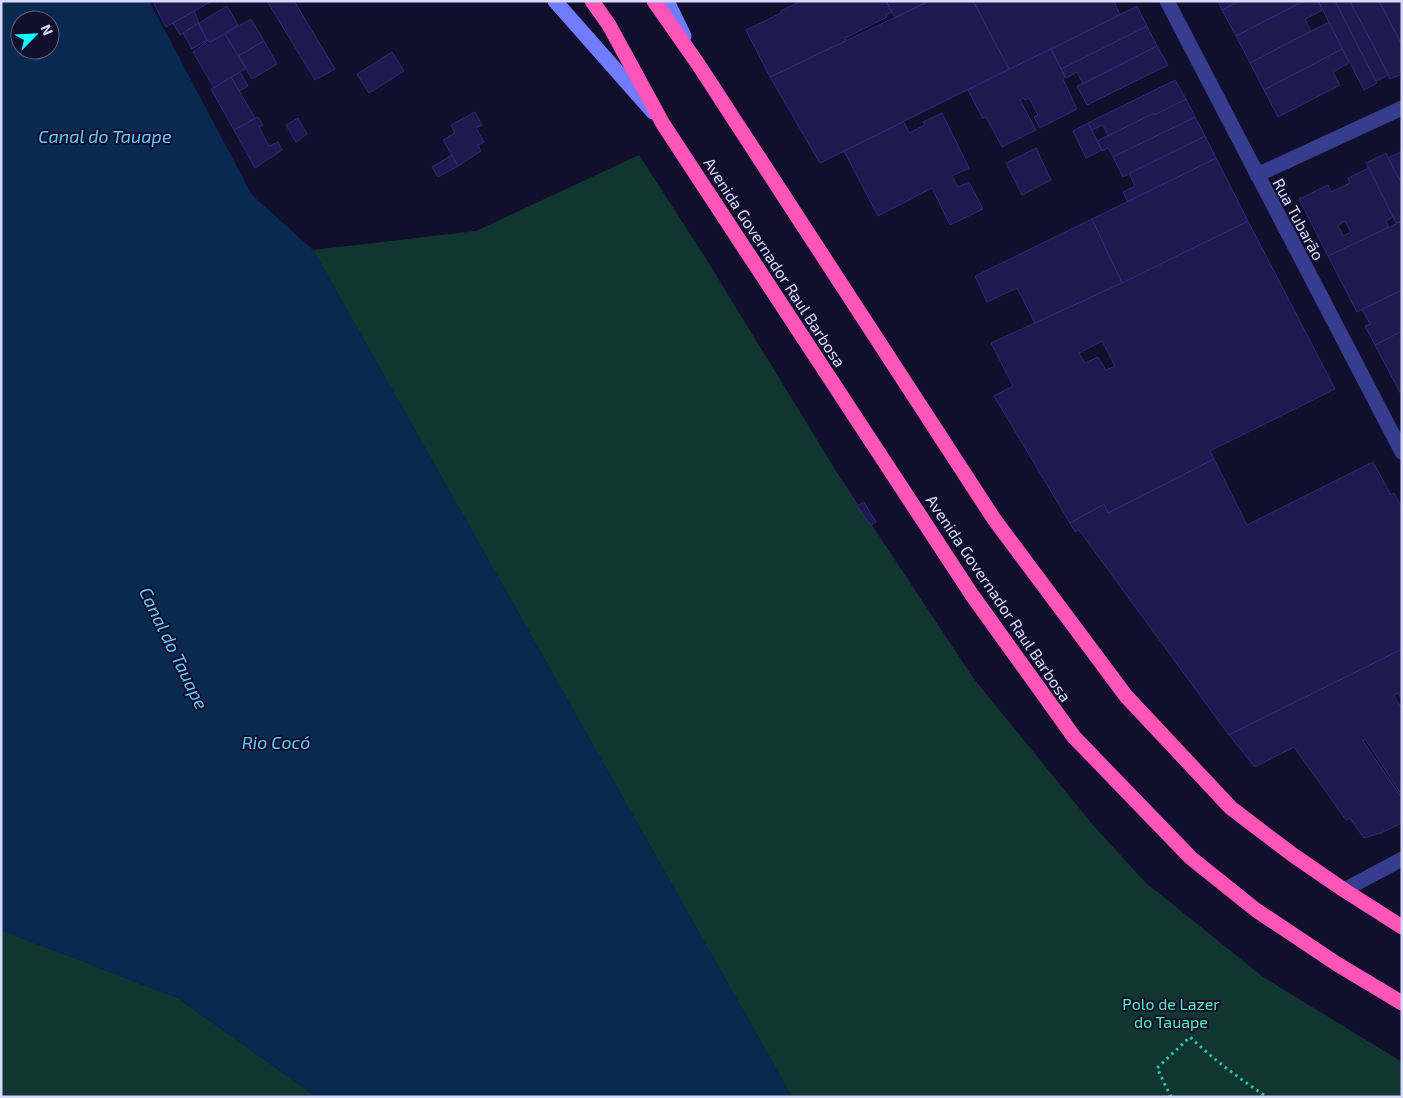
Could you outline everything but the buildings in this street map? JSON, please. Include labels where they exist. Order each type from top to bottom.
[{"type":"highway","name":"Avenida Governador Raul Barbosa","points":[[592,1],[609,25],[663,124],[972,596],[1074,737],[1192,858],[1256,910],[1337,964],[1402,1003]]},
{"type":"highway","points":[[654,1],[698,64],[994,519],[1126,696],[1231,808],[1293,855],[1402,927]]},
{"type":"main road","name":"Avenida Governador Raul Barbosa","points":[[554,1],[663,124]]},
{"type":"main road","points":[[667,1],[698,64]]},
{"type":"street","name":"Rua Tubarão","points":[[1167,1],[1402,452]]},
{"type":"street","points":[[1257,175],[1402,108]]},
{"type":"street","points":[[1344,890],[1402,859]]},
{"type":"path","points":[[1171,1097],[1157,1068],[1190,1037],[1212,1058],[1267,1097]]},
{"type":"green space","name":"Polo de Lazer do Tauape","points":[[639,155],[705,257],[836,471],[974,679],[1092,824],[1145,882],[1263,977],[1402,1062],[1402,1097],[792,1097],[313,250],[476,231]]},
{"type":"green space","points":[[1,930],[178,998],[317,1097],[1,1097]]},
{"type":"water","name":"Rio Cocó","points":[[1,1],[149,1],[252,195],[313,250],[792,1097],[317,1097],[178,998],[1,930]]},
{"type":"water label","name":"Canal do Tauape","points":[[105,136]]},
{"type":"water label","name":"Canal do Tauape","points":[[174,648]]}]
